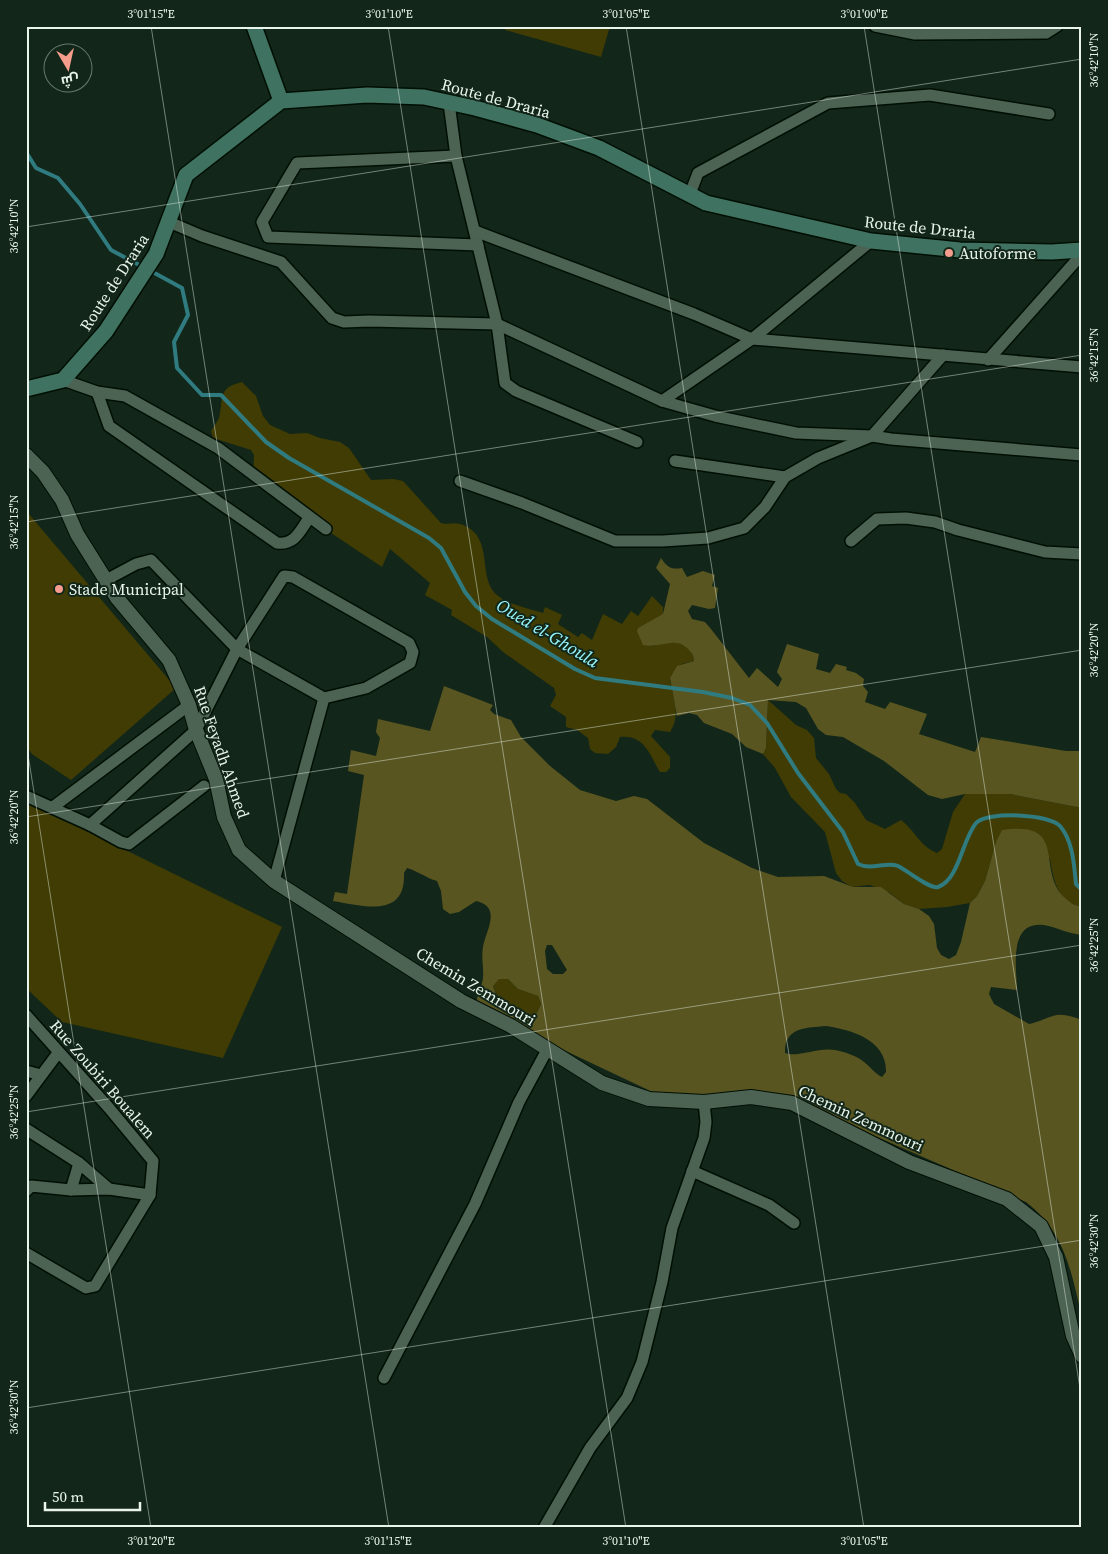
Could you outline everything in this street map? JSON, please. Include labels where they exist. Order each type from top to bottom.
[{"type":"main road","points":[[254,26],[281,101]]},
{"type":"main road","name":"Route de Draria","points":[[63,380],[106,331],[156,254],[186,175],[281,101],[367,94],[424,97],[537,125],[599,148],[706,203],[871,242],[960,250],[1052,252],[1082,250]]},
{"type":"main road","points":[[26,389],[63,380]]},
{"type":"street","points":[[875,26],[924,34],[1046,33],[1057,26]]},
{"type":"street","points":[[690,194],[698,173],[828,103],[930,95],[1049,114]]},
{"type":"street","points":[[449,103],[456,156],[497,324],[505,383],[516,391],[637,442]]},
{"type":"street","points":[[259,254],[268,237],[262,222],[296,163],[456,156]]},
{"type":"street","points":[[169,222],[202,236],[281,262],[332,318],[344,322],[369,320],[497,324],[662,401],[715,416],[796,433],[872,436],[892,440],[1082,455]]},
{"type":"street","points":[[475,231],[694,314],[752,339],[1082,367]]},
{"type":"street","points":[[268,237],[478,245]]},
{"type":"street","points":[[662,401],[752,339],[871,242]]},
{"type":"street","points":[[988,360],[1082,254]]},
{"type":"street","points":[[460,481],[522,503],[615,541],[664,541],[708,538],[744,528],[765,506],[785,477],[818,458],[872,436],[943,354]]},
{"type":"street","points":[[63,380],[97,392],[125,396],[218,448],[326,529]]},
{"type":"street","points":[[97,392],[109,426],[277,543],[287,544],[294,540],[309,518]]},
{"type":"street","name":"Rue Feyadh Ahmed","points":[[26,455],[43,472],[62,500],[78,534],[108,579],[117,598],[170,660],[189,704],[196,730],[216,779],[224,817],[239,850],[274,881]]},
{"type":"street","points":[[675,461],[785,477]]},
{"type":"street","points":[[851,541],[877,519],[906,518],[935,522],[958,530],[1045,552],[1082,554]]},
{"type":"street","points":[[90,824],[196,730],[237,649],[284,576],[293,577],[409,643],[413,652],[410,663],[366,688],[324,698],[237,649],[151,560],[136,564],[108,579]]},
{"type":"street","points":[[274,881],[324,698]]},
{"type":"street","points":[[54,807],[189,704]]},
{"type":"street","points":[[26,796],[54,807],[90,824],[121,842],[129,844],[204,786]]},
{"type":"street","name":"Chemin Zemmouri","points":[[274,881],[462,1002],[511,1026],[602,1083],[649,1099],[704,1102],[751,1097],[792,1103],[909,1162],[1007,1199],[1041,1226],[1056,1257],[1073,1336],[1082,1356]]},
{"type":"street","name":"Rue Zoubiri Boualem","points":[[26,1015],[109,1108],[153,1161],[150,1195],[95,1286],[86,1288],[26,1253]]},
{"type":"street","points":[[384,1378],[476,1204],[519,1102],[547,1050]]},
{"type":"street","points":[[26,1096],[58,1053]]},
{"type":"street","points":[[26,1071],[41,1075]]},
{"type":"street","points":[[544,1528],[590,1448],[627,1398],[642,1362],[662,1282],[672,1228],[704,1138],[706,1122],[704,1102]]},
{"type":"street","points":[[26,1129],[78,1163],[109,1189]]},
{"type":"street","points":[[71,1190],[78,1163]]},
{"type":"street","points":[[692,1171],[769,1206],[794,1223]]},
{"type":"street","points":[[26,1191],[31,1186],[39,1186],[71,1190],[109,1189],[150,1195]]},
{"type":"shaded area","points":[[506,26],[610,26],[601,57],[505,30]]},
{"type":"shaded area","points":[[242,382],[256,396],[263,416],[270,425],[290,434],[307,433],[340,442],[349,448],[371,480],[393,479],[403,481],[441,523],[458,523],[471,529],[478,537],[482,547],[487,578],[491,587],[497,595],[507,601],[543,613],[545,607],[562,615],[558,624],[578,637],[582,633],[592,640],[603,614],[622,624],[631,611],[638,616],[652,596],[663,607],[663,615],[638,628],[652,646],[679,643],[689,649],[694,661],[682,664],[670,678],[676,712],[674,725],[670,732],[655,730],[651,736],[670,757],[670,768],[666,772],[660,772],[641,742],[628,737],[620,737],[616,747],[608,754],[595,753],[590,749],[588,738],[577,730],[566,727],[566,717],[550,706],[556,695],[554,688],[503,652],[487,637],[451,615],[452,610],[425,595],[430,583],[390,549],[382,567],[253,481],[254,455],[251,450],[213,438],[211,431],[219,418],[225,391],[234,384]]},
{"type":"shaded area","name":"Stade Municipal","points":[[28,513],[176,688],[71,780],[32,754],[26,746]]},
{"type":"shaded area","points":[[661,558],[670,567],[675,569],[682,568],[687,577],[703,571],[715,575],[712,586],[718,588],[715,608],[709,609],[692,605],[688,611],[692,619],[705,622],[749,678],[757,668],[778,687],[782,679],[777,672],[787,644],[819,654],[816,669],[830,673],[836,664],[847,667],[846,670],[856,673],[864,679],[863,686],[868,692],[865,702],[885,709],[890,702],[927,714],[919,734],[975,752],[981,737],[1066,751],[1082,751],[1082,808],[1010,794],[965,794],[942,799],[928,795],[884,761],[843,737],[826,735],[818,729],[806,708],[796,702],[768,700],[766,748],[763,754],[746,747],[732,734],[704,723],[697,715],[689,713],[677,716],[670,678],[677,666],[694,661],[693,655],[682,644],[643,645],[637,631],[638,628],[663,614],[670,584],[656,568]]},
{"type":"shaded area","points":[[444,686],[493,705],[490,710],[494,714],[511,720],[521,737],[550,766],[580,790],[616,801],[634,796],[647,799],[704,843],[752,868],[778,877],[824,876],[853,887],[881,887],[904,904],[919,909],[929,916],[934,924],[937,948],[941,955],[949,959],[956,955],[970,903],[977,896],[985,881],[996,842],[1002,830],[1023,829],[1036,832],[1044,840],[1048,850],[1056,887],[1069,901],[1075,905],[1082,906],[1082,935],[1044,925],[1032,926],[1024,930],[1019,938],[1017,948],[1017,990],[991,987],[989,994],[994,1004],[1029,1024],[1059,1015],[1082,1020],[1082,1317],[1070,1268],[1058,1239],[1050,1226],[1026,1202],[852,1126],[822,1109],[787,1097],[661,1096],[549,1043],[477,1001],[483,978],[482,955],[490,921],[491,914],[489,909],[484,904],[476,901],[459,912],[450,914],[443,909],[441,891],[437,881],[415,871],[407,868],[404,873],[403,888],[398,897],[390,903],[381,906],[369,906],[333,901],[335,892],[347,894],[364,775],[348,771],[351,750],[376,756],[380,738],[376,732],[378,719],[430,731]],"holes":[[[547,945],[552,945],[567,970],[563,974],[553,974],[547,969],[545,951]],[[499,979],[508,979],[518,989],[538,996],[541,1004],[537,1013],[523,1015],[510,1010],[500,999],[493,986]],[[826,1026],[846,1030],[866,1038],[881,1052],[885,1061],[886,1072],[882,1077],[857,1057],[835,1050],[828,1049],[795,1054],[785,1053],[788,1038],[798,1030]]]},
{"type":"shaded area","points":[[768,700],[796,725],[807,730],[814,738],[816,758],[829,774],[836,789],[840,793],[846,794],[855,803],[866,820],[885,829],[901,820],[926,847],[937,853],[942,849],[953,812],[965,794],[1010,794],[1082,808],[1082,906],[1067,901],[1062,896],[1055,882],[1050,859],[996,842],[985,881],[977,896],[970,903],[919,909],[904,904],[890,893],[870,885],[852,887],[842,881],[836,873],[825,832],[791,797],[775,768],[763,754],[766,748]]},
{"type":"shaded area","points":[[26,801],[282,927],[223,1058],[62,1022],[26,988]]},
{"type":"shaded area","points":[[499,979],[508,979],[518,989],[538,996],[541,1004],[537,1013],[523,1015],[510,1010],[500,999],[493,985]]},
{"type":"waterway","name":"Oued el-Ghoula","points":[[26,152],[36,168],[58,178],[80,204],[111,250],[143,267]]},
{"type":"waterway","name":"Oued el-Ghoula","points":[[149,270],[182,288],[188,315],[174,342],[177,368],[202,395],[221,395],[266,442],[289,458],[429,538],[441,548],[465,592],[476,606],[492,619],[575,669],[595,678],[703,692],[732,698],[750,705],[767,723],[798,773],[843,832],[858,864],[869,867],[898,866],[924,883],[938,887],[945,883],[956,868],[967,839],[976,823],[982,819],[992,817],[1031,817],[1054,822],[1060,826],[1068,839],[1076,884],[1082,890]]},
{"type":"place","name":"Autoforme","points":[[949,253]]},
{"type":"place","name":"Stade Municipal","points":[[59,589]]}]
